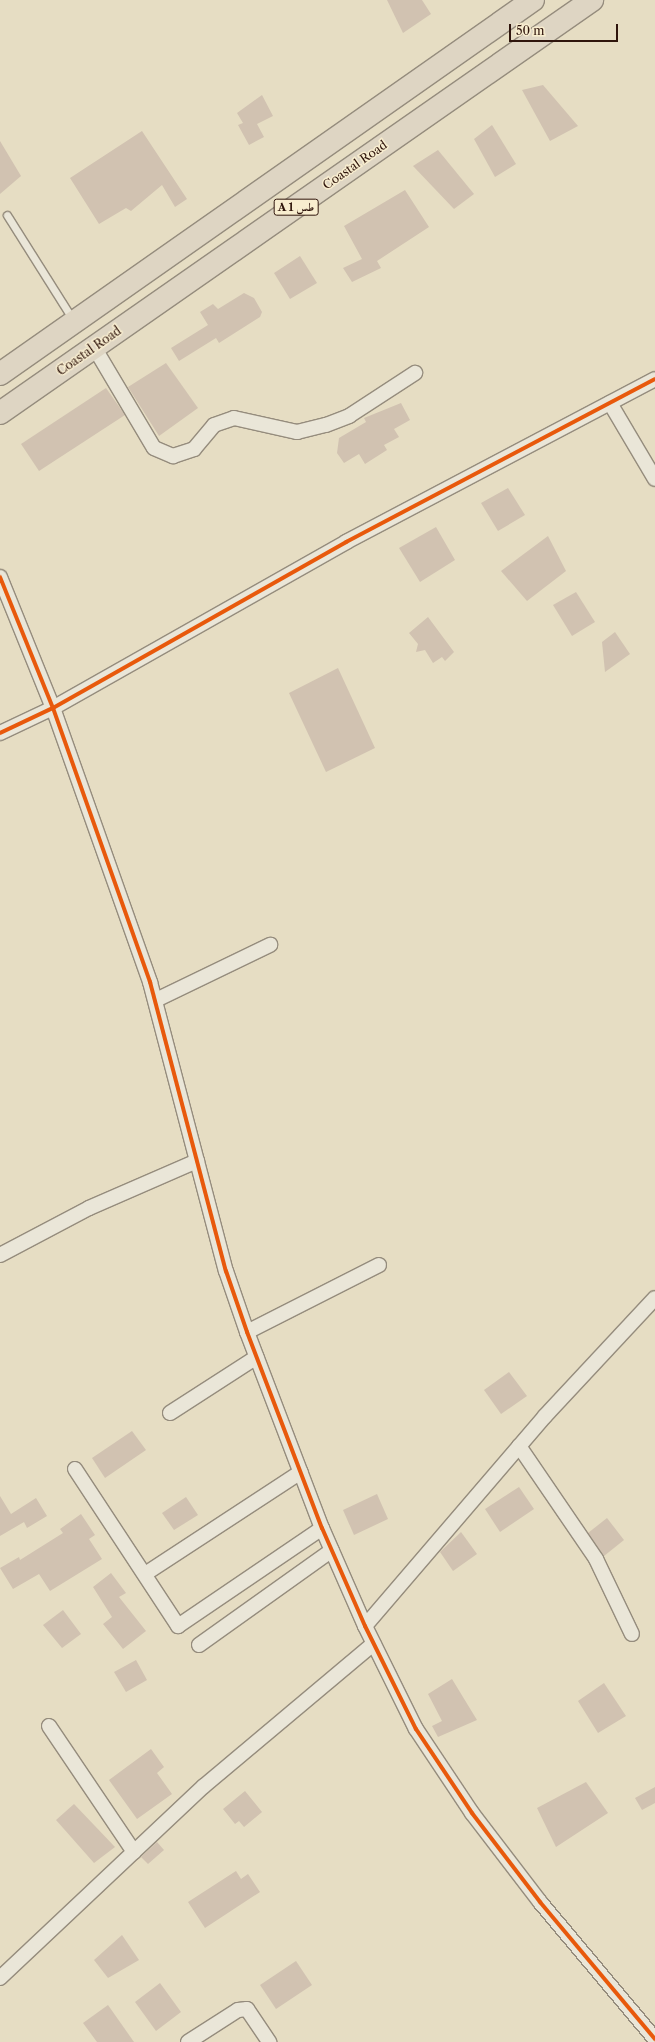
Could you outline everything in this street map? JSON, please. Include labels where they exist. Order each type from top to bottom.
[{"type":"highway","points":[[0,374],[533,0]]},
{"type":"highway","name":"Coastal Road","points":[[0,413],[592,0]]},
{"type":"street","points":[[94,347],[154,448],[173,456],[194,448],[214,425],[234,418],[297,432],[326,425],[349,416],[415,373]]},
{"type":"street","points":[[0,733],[53,708],[346,542],[655,379]]},
{"type":"street","points":[[610,403],[655,479]]},
{"type":"street","points":[[0,577],[53,708],[156,1000],[197,1162],[247,1332],[322,1528],[373,1644],[416,1729],[472,1813],[540,1902],[655,2039]]},
{"type":"street","points":[[156,1000],[270,945]]},
{"type":"street","points":[[0,1255],[89,1208],[197,1162]]},
{"type":"street","points":[[247,1332],[379,1265]]},
{"type":"street","points":[[365,1626],[518,1446],[655,1298]]},
{"type":"street","points":[[170,1413],[257,1357]]},
{"type":"street","points":[[518,1446],[596,1559],[632,1634]]},
{"type":"street","points":[[75,1469],[145,1574],[176,1625],[180,1626],[322,1528]]},
{"type":"street","points":[[145,1574],[301,1472]]},
{"type":"street","points":[[199,1645],[332,1550]]},
{"type":"street","points":[[0,1978],[204,1786],[373,1644]]},
{"type":"street","points":[[50,1726],[134,1852]]},
{"type":"street","points":[[188,2042],[238,2010],[248,2009],[269,2042]]},
{"type":"lane","points":[[7,215],[74,322]]},
{"type":"building","points":[[387,0],[422,0],[431,14],[403,33]]},
{"type":"building","points":[[543,85],[578,126],[550,141],[522,90]]},
{"type":"building","points":[[262,95],[273,116],[257,124],[264,137],[249,145],[238,125],[243,123],[237,113]]},
{"type":"building","points":[[492,125],[516,164],[495,177],[474,139]]},
{"type":"building","points":[[142,131],[187,199],[175,207],[162,185],[131,211],[126,208],[99,224],[70,178]]},
{"type":"building","points":[[0,141],[21,176],[0,194]]},
{"type":"building","points":[[438,150],[474,194],[454,209],[413,166]]},
{"type":"building","points":[[405,190],[429,227],[377,261],[381,268],[352,282],[343,268],[362,259],[344,226]]},
{"type":"building","points":[[300,256],[317,283],[290,299],[274,273]]},
{"type":"building","points":[[244,293],[254,298],[262,312],[260,317],[219,343],[216,338],[179,361],[171,348],[208,325],[200,312],[213,304],[218,309]]},
{"type":"building","points":[[166,363],[198,408],[159,436],[128,387]]},
{"type":"building","points":[[106,388],[125,415],[39,471],[21,444]]},
{"type":"building","points":[[401,403],[410,420],[394,429],[399,437],[384,445],[387,450],[365,464],[359,454],[344,463],[337,453],[339,438],[366,422],[364,418]]},
{"type":"building","points":[[508,488],[525,515],[498,531],[481,503]]},
{"type":"building","points":[[436,527],[455,560],[420,582],[399,548]]},
{"type":"building","points":[[548,536],[566,571],[527,601],[501,571]]},
{"type":"building","points":[[576,592],[595,622],[572,636],[553,605]]},
{"type":"building","points":[[428,617],[454,652],[445,661],[442,657],[433,663],[425,650],[416,652],[418,644],[409,633]]},
{"type":"building","points":[[615,632],[630,654],[605,672],[602,642]]},
{"type":"building","points":[[338,668],[375,748],[326,772],[289,693]]},
{"type":"building","points":[[509,1372],[527,1396],[501,1414],[484,1390]]},
{"type":"building","points":[[132,1431],[146,1450],[105,1478],[92,1458]]},
{"type":"building","points":[[519,1487],[534,1509],[500,1532],[485,1509]]},
{"type":"building","points":[[377,1494],[388,1519],[354,1535],[343,1510]]},
{"type":"building","points":[[0,1496],[11,1514],[36,1498],[47,1516],[27,1528],[24,1522],[0,1536]]},
{"type":"building","points":[[186,1497],[198,1515],[174,1530],[162,1513]]},
{"type":"building","points":[[81,1514],[95,1535],[89,1539],[102,1559],[50,1591],[39,1574],[13,1589],[0,1568],[19,1557],[20,1560],[63,1533],[60,1529]]},
{"type":"building","points":[[607,1518],[624,1540],[604,1556],[588,1533]]},
{"type":"building","points":[[461,1532],[477,1554],[453,1571],[440,1552]]},
{"type":"building","points":[[111,1573],[126,1593],[119,1597],[146,1631],[123,1649],[103,1624],[112,1617],[93,1587]]},
{"type":"building","points":[[63,1610],[81,1634],[62,1648],[43,1625]]},
{"type":"building","points":[[136,1660],[147,1680],[126,1692],[114,1672]]},
{"type":"building","points":[[452,1679],[477,1720],[438,1737],[432,1726],[442,1721],[428,1694]]},
{"type":"building","points":[[604,1683],[626,1716],[598,1733],[578,1701]]},
{"type":"building","points":[[151,1749],[164,1767],[157,1773],[172,1794],[137,1819],[109,1780]]},
{"type":"building","points":[[586,1782],[608,1813],[556,1847],[537,1808]]},
{"type":"building","points":[[655,1787],[655,1803],[642,1810],[635,1798]]},
{"type":"building","points":[[245,1791],[262,1812],[244,1827],[239,1821],[235,1824],[223,1809]]},
{"type":"building","points":[[74,1804],[115,1847],[94,1863],[56,1820]]},
{"type":"building","points":[[157,1842],[164,1850],[148,1864],[141,1857]]},
{"type":"building","points":[[236,1871],[241,1879],[248,1874],[260,1892],[205,1928],[188,1902]]},
{"type":"building","points":[[122,1935],[139,1960],[108,1978],[94,1960]]},
{"type":"building","points":[[296,1961],[312,1985],[276,2009],[260,1985]]},
{"type":"building","points":[[160,1983],[181,2012],[156,2031],[135,2002]]},
{"type":"building","points":[[108,2005],[134,2042],[97,2042],[83,2023]]},
{"type":"cycle path","points":[[0,733],[53,708],[346,542],[655,379]]},
{"type":"cycle path","points":[[0,577],[53,708],[150,982],[226,1271],[247,1332],[322,1528],[365,1626],[416,1729],[472,1813],[540,1902],[655,2039]]}]
